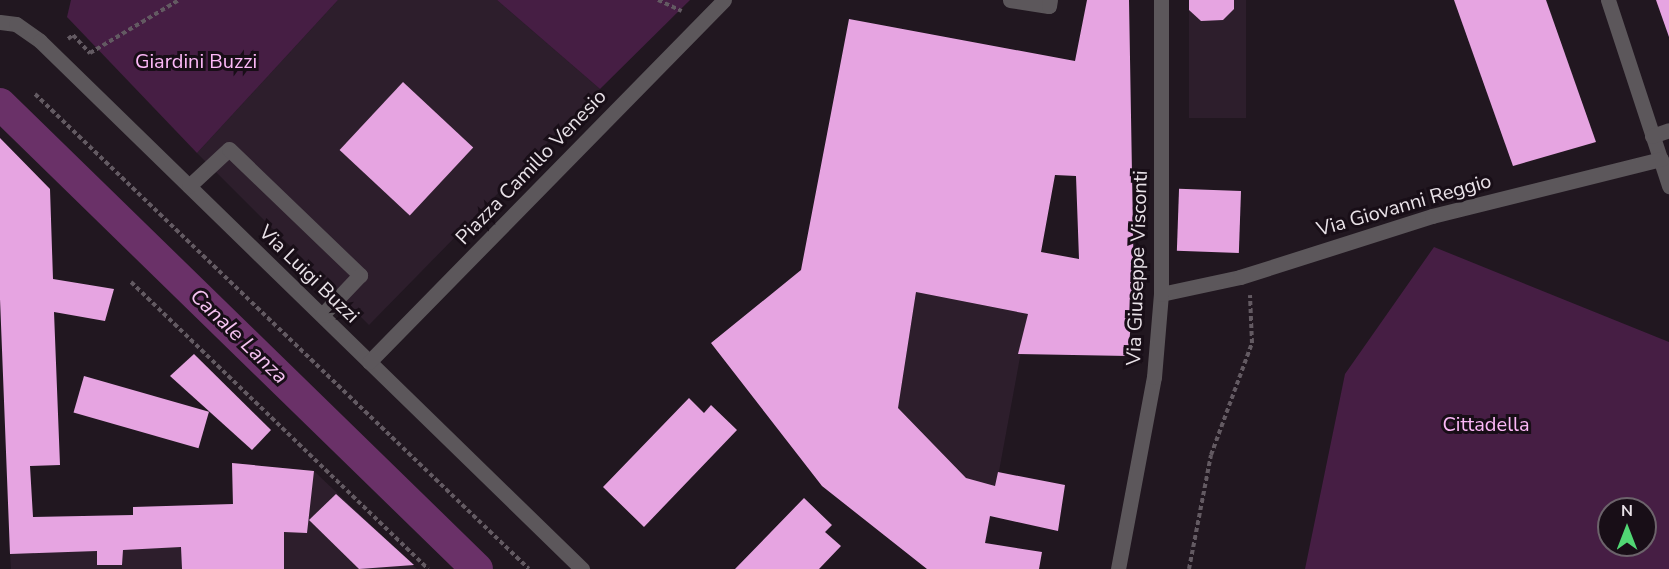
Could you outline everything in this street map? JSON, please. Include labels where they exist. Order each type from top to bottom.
[{"type":"street","name":"Piazza Camillo Venesio","points":[[369,362],[724,0]]},
{"type":"street","points":[[1010,0],[1049,6],[1050,0]]},
{"type":"street","name":"Via Giuseppe Visconti","points":[[1118,569],[1154,377],[1161,294],[1161,0]]},
{"type":"street","points":[[1608,0],[1669,186]]},
{"type":"street","name":"Via Luigi Buzzi","points":[[0,22],[16,24],[40,41],[582,569]]},
{"type":"street","points":[[1652,136],[1669,130]]},
{"type":"street","points":[[189,186],[229,148],[352,267],[360,275],[322,315]]},
{"type":"street","name":"Via Giovanni Reggio","points":[[1161,294],[1249,274],[1422,219],[1660,159]]},
{"type":"path","points":[[73,35],[90,53],[178,0]]},
{"type":"path","points":[[35,94],[529,569]]},
{"type":"path","points":[[1189,569],[1211,455],[1252,343],[1249,274]]},
{"type":"path","points":[[131,282],[428,569]]},
{"type":"shaded area","points":[[338,0],[497,0],[600,89],[369,325],[197,153]]},
{"type":"shaded area","points":[[1189,0],[1246,0],[1246,118],[1189,118]]},
{"type":"shaded area","points":[[788,282],[898,407],[916,292],[1028,314],[981,569],[927,569],[822,486],[711,343]]},
{"type":"shaded area","points":[[232,463],[314,471],[417,569],[11,569],[10,554],[34,554],[33,517],[133,515],[133,507],[232,504]]},
{"type":"green space","name":"Giardini Buzzi","points":[[71,0],[338,0],[197,153],[67,17]]},
{"type":"green space","points":[[497,0],[690,0],[600,89]]},
{"type":"green space","name":"Cittadella","points":[[1434,247],[1669,342],[1669,569],[1305,569],[1345,374]]},
{"type":"building","points":[[1087,0],[1129,0],[1134,289],[1128,356],[1018,354],[1028,314],[916,292],[898,408],[966,478],[995,486],[998,472],[1065,485],[1058,531],[990,516],[985,543],[1042,552],[1039,569],[927,569],[822,486],[711,343],[801,270],[849,19],[1075,61]],"holes":[[[1055,175],[1076,176],[1079,259],[1041,252]]]},
{"type":"building","points":[[1189,0],[1234,0],[1234,9],[1223,20],[1201,21],[1189,10]]},
{"type":"building","points":[[1454,0],[1546,0],[1596,142],[1513,166]]},
{"type":"building","points":[[1656,0],[1669,0],[1669,37]]},
{"type":"building","points":[[403,82],[473,147],[410,215],[340,150]]},
{"type":"building","points":[[0,138],[50,189],[53,279],[114,289],[105,321],[54,312],[60,465],[30,466],[33,517],[133,515],[133,507],[233,504],[232,463],[314,471],[307,533],[284,532],[284,569],[182,569],[181,547],[123,550],[122,565],[97,565],[97,551],[10,554],[0,299]]},
{"type":"building","points":[[1179,189],[1241,191],[1239,253],[1177,251]]},
{"type":"building","points":[[194,354],[271,430],[252,450],[170,376]]},
{"type":"building","points":[[84,376],[209,412],[198,448],[74,413]]},
{"type":"building","points":[[689,398],[704,413],[711,405],[737,430],[644,527],[603,487]]},
{"type":"building","points":[[336,494],[414,565],[359,569],[309,520]]},
{"type":"building","points":[[804,498],[832,525],[825,532],[841,546],[819,569],[735,569]]},
{"type":"waterway","name":"Canale Lanza","points":[[0,104],[477,569]]}]
